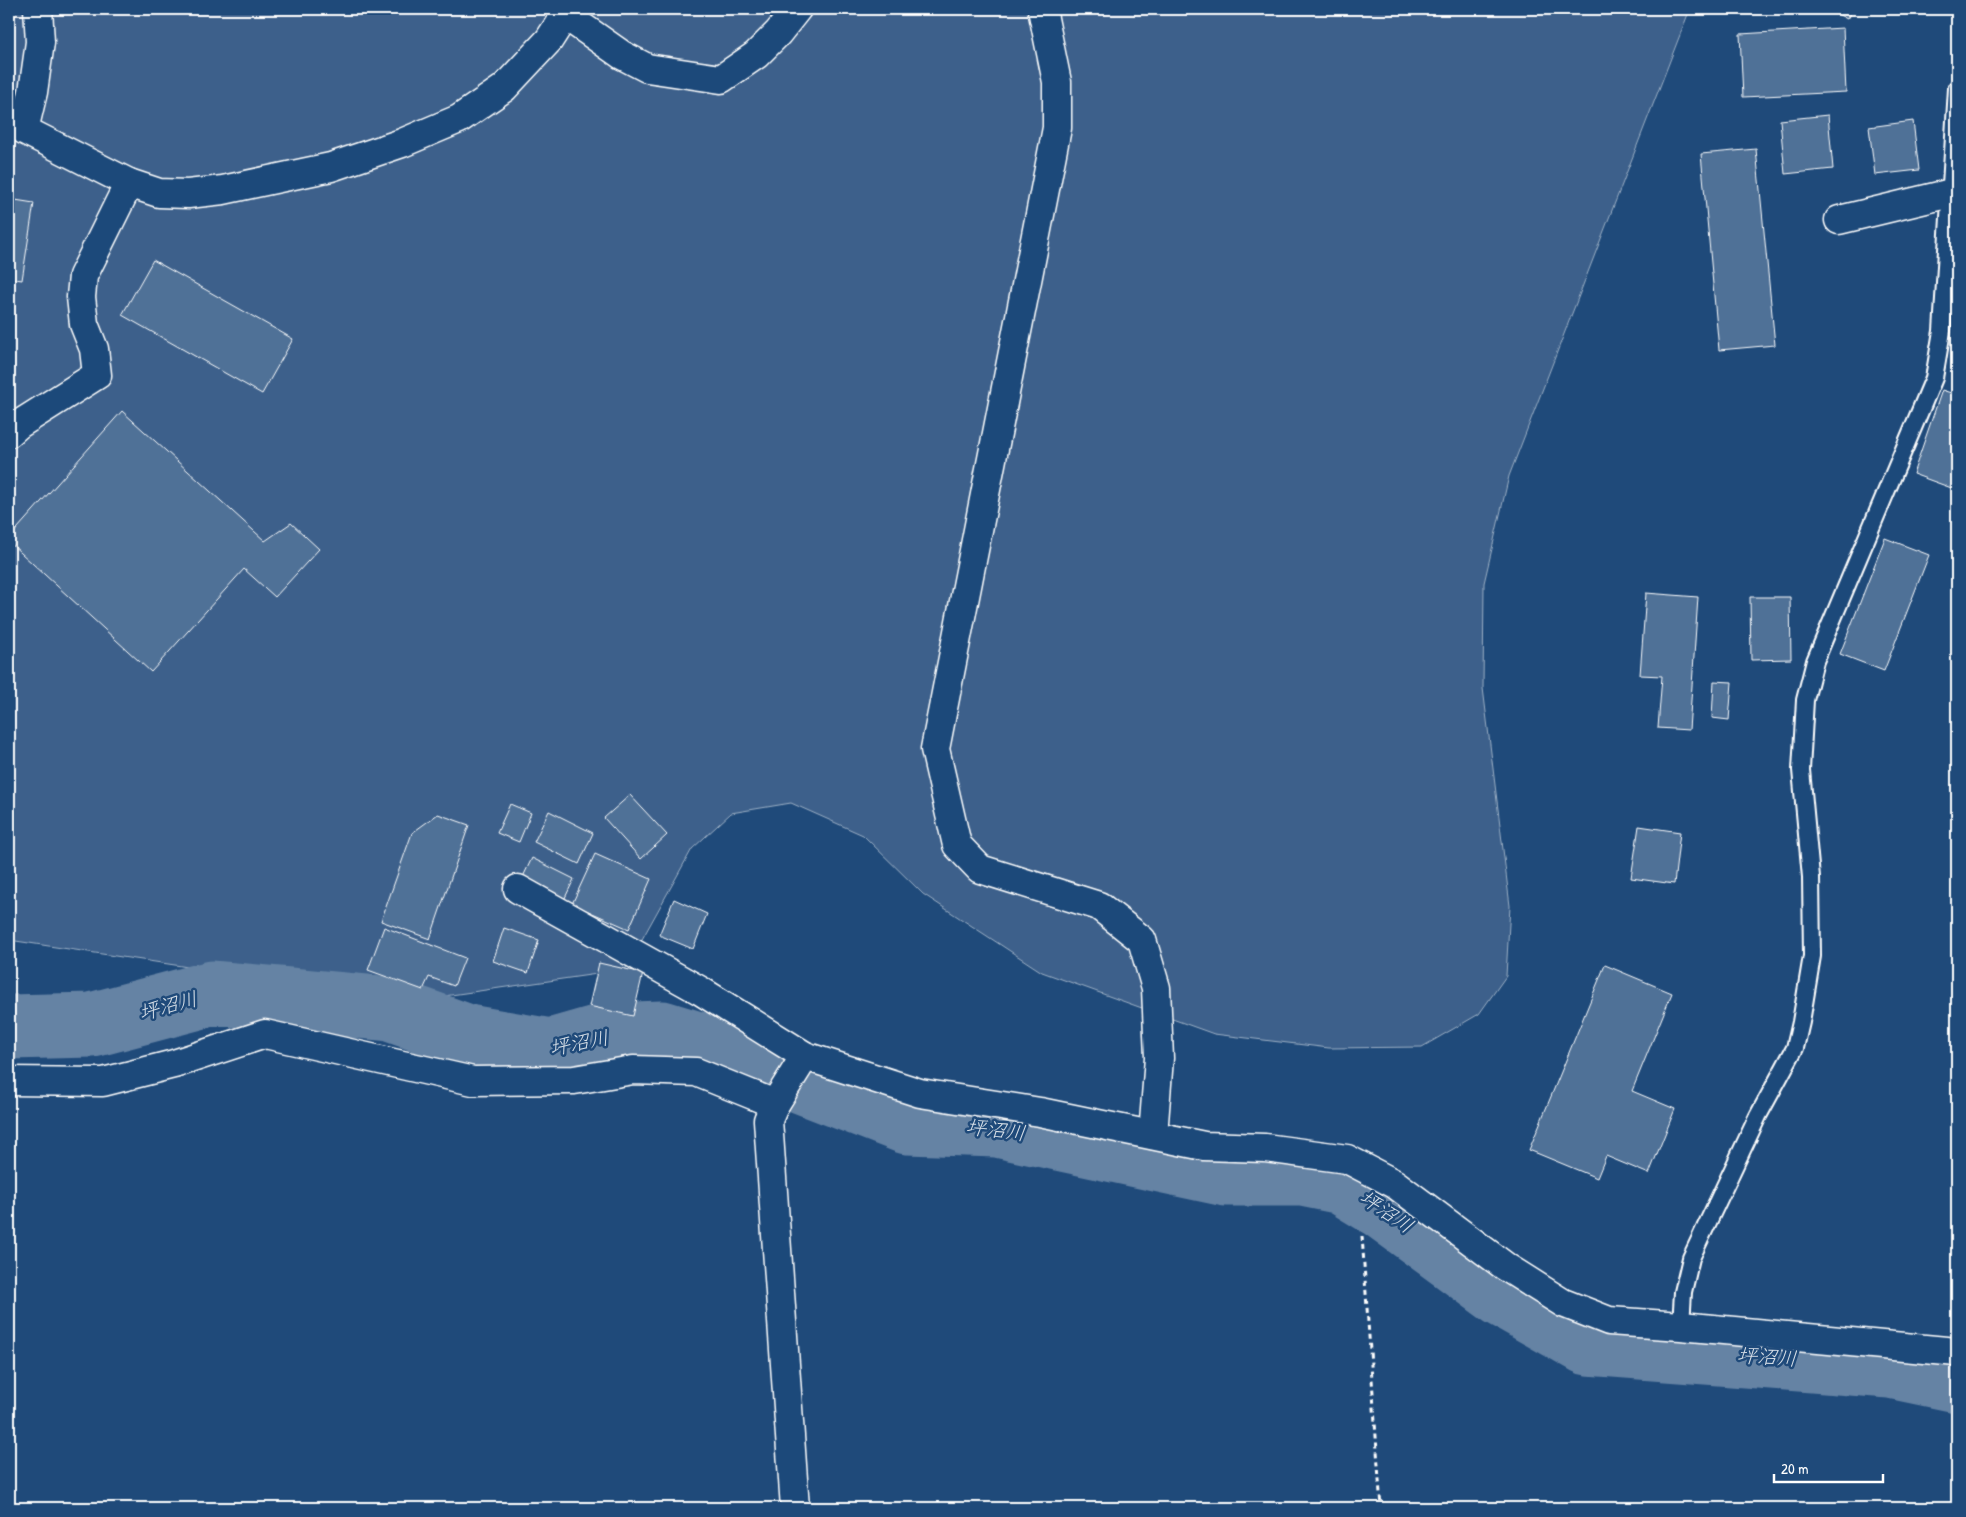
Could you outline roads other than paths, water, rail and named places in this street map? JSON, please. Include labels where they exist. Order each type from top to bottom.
[{"type":"street","points":[[38,9],[40,42],[33,92],[16,130],[129,184],[159,193],[188,194],[223,190],[331,167],[402,143],[459,119],[504,88],[549,40],[564,12],[622,55],[647,68],[721,79],[756,55],[778,33],[797,9]]},
{"type":"street","points":[[1042,9],[1057,82],[1056,128],[935,749],[957,845],[980,869],[1099,906],[1142,940],[1156,988],[1159,1058],[1153,1135]]},
{"type":"street","points":[[9,433],[18,425],[97,375],[94,349],[84,324],[81,297],[83,276],[129,184]]},
{"type":"street","points":[[1839,220],[1954,193]]},
{"type":"street","points":[[518,889],[701,991],[802,1061],[920,1093],[1040,1112],[1204,1146],[1265,1148],[1347,1158],[1395,1184],[1506,1267],[1563,1303],[1609,1321],[1957,1352]]},
{"type":"street","points":[[9,1082],[103,1082],[174,1064],[265,1034],[473,1081],[574,1080],[633,1070],[696,1072],[779,1097]]},
{"type":"street","points":[[796,1508],[768,1120],[779,1097],[802,1061]]},
{"type":"lane","points":[[1681,1326],[1683,1292],[1691,1258],[1758,1116],[1795,1048],[1802,1022],[1812,956],[1811,877],[1802,770],[1805,700],[1815,662],[1934,378],[1942,331],[1954,193],[1957,88]]},
{"type":"waterway","name":"坪沼川","points":[[9,1027],[92,1025],[213,993],[390,1009],[468,1037],[551,1051],[607,1035],[662,1033],[737,1056],[907,1122],[997,1125],[1226,1174],[1302,1174],[1342,1182],[1383,1207],[1503,1295],[1588,1343],[1890,1366],[1957,1380]]}]
